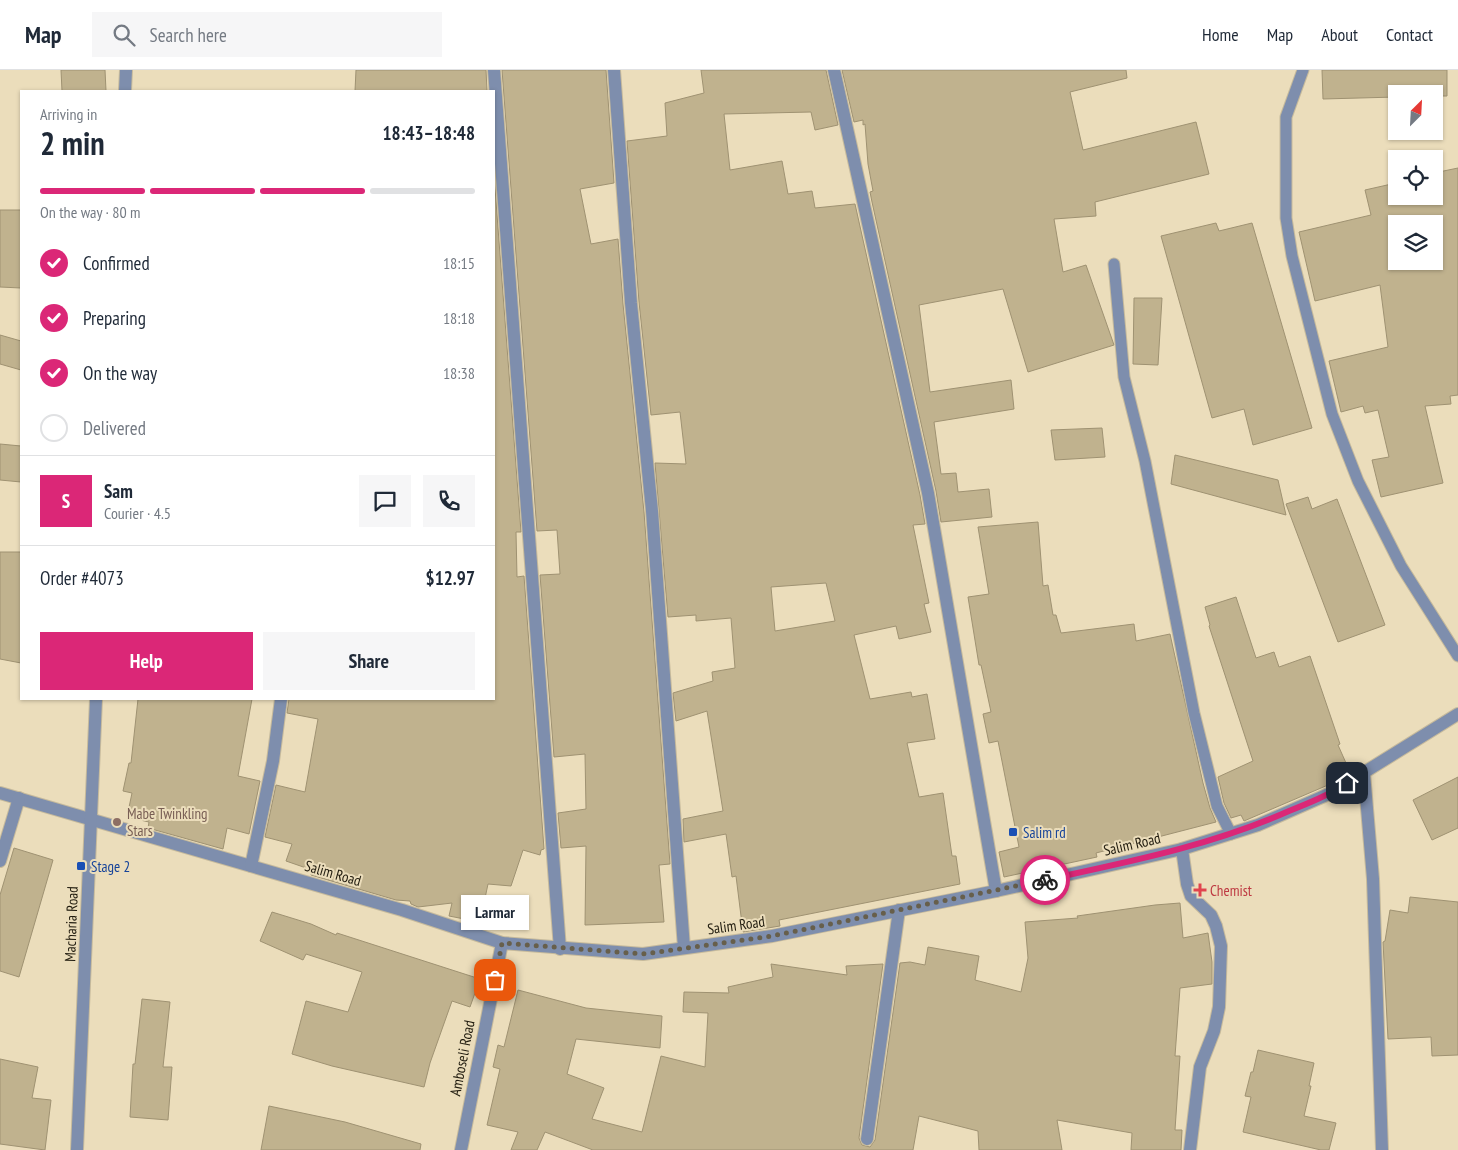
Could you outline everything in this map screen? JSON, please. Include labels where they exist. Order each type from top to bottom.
[{"type":"street","points":[[125,90],[126,70]]},
{"type":"street","points":[[494,70],[560,949]]},
{"type":"street","points":[[614,70],[631,303],[652,511],[684,948]]},
{"type":"street","points":[[834,70],[928,493],[996,891]]},
{"type":"street","name":"Macharia Road","points":[[77,1150],[96,700]]},
{"type":"street","points":[[251,866],[273,761],[281,700]]},
{"type":"street","name":"Salim Road","points":[[0,793],[402,910],[502,943],[643,954],[772,936],[996,891],[1182,849],[1258,825],[1331,793],[1458,714]]},
{"type":"street","points":[[1364,773],[1373,879],[1382,1150]]},
{"type":"street","points":[[0,861],[19,798]]},
{"type":"street","points":[[1182,849],[1187,884],[1191,896],[1211,915],[1221,946],[1219,1007],[1214,1031],[1200,1066],[1190,1150]]},
{"type":"street","points":[[867,1139],[899,910]]},
{"type":"street","name":"Amboseli Road","points":[[461,1150],[502,943]]},
{"type":"lane","points":[[1303,70],[1286,118],[1286,218],[1292,256],[1332,414],[1358,481],[1401,566],[1458,656]]},
{"type":"lane","points":[[1114,264],[1124,377],[1145,461],[1194,713],[1217,806],[1231,834]]},
{"type":"building","points":[[61,70],[105,70],[106,90],[62,90]]},
{"type":"building","points":[[356,70],[486,70],[487,90],[355,90]]},
{"type":"building","points":[[502,70],[606,70],[614,183],[580,189],[591,244],[618,239],[644,512],[670,864],[659,865],[664,922],[585,925],[586,846],[561,848],[558,813],[586,809],[585,754],[554,757],[540,575],[560,574],[557,530],[537,531]]},
{"type":"building","points":[[701,70],[826,70],[838,125],[815,130],[811,112],[724,114],[730,170],[782,161],[788,194],[812,191],[815,208],[855,204],[920,495],[925,524],[913,525],[929,603],[924,604],[931,632],[899,639],[896,626],[854,635],[870,699],[911,692],[912,697],[927,694],[935,739],[907,743],[919,797],[943,793],[952,856],[956,856],[960,884],[779,920],[780,926],[743,932],[736,876],[732,877],[726,834],[684,842],[683,819],[723,811],[707,711],[676,721],[673,693],[713,681],[712,672],[735,668],[731,618],[696,621],[696,615],[668,617],[655,463],[686,464],[680,412],[651,415],[639,302],[627,141],[667,136],[665,103],[704,93]],"holes":[[[826,583],[835,621],[775,631],[771,587]]]},
{"type":"building","points":[[842,70],[1126,70],[1127,78],[1070,92],[1083,150],[1196,122],[1209,174],[1095,202],[1096,216],[1054,219],[1063,272],[1086,265],[1114,345],[1028,372],[1003,289],[919,305],[930,392],[1011,380],[1014,409],[934,422],[941,474],[956,473],[958,492],[989,489],[992,517],[941,522],[936,491],[870,192],[873,191],[868,164],[865,124],[863,125],[863,120],[854,122]]},
{"type":"building","points":[[1322,70],[1447,70],[1447,96],[1443,96],[1443,85],[1388,85],[1388,97],[1323,99]]},
{"type":"building","points":[[1458,168],[1458,395],[1450,396],[1451,404],[1425,406],[1443,483],[1381,497],[1372,460],[1389,457],[1378,410],[1365,413],[1363,406],[1341,412],[1329,361],[1388,347],[1380,285],[1315,301],[1299,232],[1371,215],[1365,190],[1388,185],[1388,205],[1443,205],[1443,171]]},
{"type":"building","points":[[495,188],[521,532],[516,532],[517,577],[524,576],[544,849],[541,850],[540,855],[523,850],[511,886],[488,884],[480,922],[449,916],[452,903],[418,907],[411,904],[410,901],[396,900],[311,875],[312,870],[286,861],[292,844],[265,837],[276,785],[305,792],[318,719],[287,713],[289,700],[495,700]]},
{"type":"building","points":[[0,210],[20,210],[20,288],[0,287]]},
{"type":"building","points":[[1216,223],[1219,231],[1252,223],[1312,428],[1253,445],[1244,409],[1212,418],[1161,236]]},
{"type":"building","points":[[1134,298],[1162,298],[1158,365],[1133,364]]},
{"type":"building","points":[[0,335],[20,341],[20,370],[0,364]]},
{"type":"building","points":[[1102,428],[1105,457],[1055,460],[1051,430]]},
{"type":"building","points":[[0,444],[20,446],[20,482],[0,480]]},
{"type":"building","points":[[1175,455],[1278,480],[1286,515],[1171,484]]},
{"type":"building","points":[[1308,497],[1312,509],[1337,499],[1385,625],[1338,642],[1286,504]]},
{"type":"building","points":[[1038,522],[1043,586],[1048,585],[1053,615],[1056,615],[1061,633],[1134,624],[1136,641],[1170,634],[1203,783],[1216,822],[1096,853],[1097,857],[1004,877],[999,852],[1019,847],[998,741],[989,743],[983,714],[991,712],[981,665],[979,665],[968,597],[989,594],[978,527]]},
{"type":"building","points":[[0,552],[20,552],[20,663],[0,659]]},
{"type":"building","points":[[1236,597],[1256,658],[1274,652],[1279,667],[1310,656],[1340,744],[1338,745],[1350,772],[1328,785],[1244,821],[1241,815],[1231,818],[1224,803],[1218,777],[1253,761],[1209,626],[1205,607]]},
{"type":"building","points":[[138,700],[252,700],[238,776],[260,781],[249,834],[227,828],[223,849],[148,828],[149,822],[127,817],[132,793],[123,791],[129,763],[131,763]]},
{"type":"building","points":[[1458,777],[1458,828],[1432,840],[1413,800]]},
{"type":"building","points":[[14,848],[53,860],[19,977],[0,971],[0,895]]},
{"type":"building","points":[[1410,897],[1458,902],[1458,1055],[1432,1056],[1431,1037],[1388,1039],[1383,942],[1385,941],[1390,910],[1408,913]]},
{"type":"building","points":[[1180,903],[1183,938],[1208,933],[1212,962],[1212,984],[1180,988],[1175,1056],[1180,1056],[1175,1130],[1182,1130],[1181,1150],[1131,1150],[1132,1133],[1057,1120],[1062,1150],[979,1150],[978,1131],[919,1116],[913,1150],[593,1150],[545,1132],[537,1150],[511,1150],[518,1132],[487,1125],[500,1069],[493,1067],[498,1045],[504,1047],[518,990],[586,1008],[662,1016],[660,1048],[576,1039],[567,1074],[604,1088],[592,1119],[642,1132],[661,1056],[705,1067],[708,1013],[683,1012],[684,992],[729,993],[728,987],[773,977],[771,964],[847,975],[846,966],[883,964],[859,1138],[862,1145],[870,1147],[875,1140],[900,963],[910,962],[925,965],[928,947],[979,956],[975,980],[1021,992],[1028,958],[1025,922],[1078,918],[1077,916]]},
{"type":"building","points":[[272,912],[311,924],[336,935],[337,933],[480,979],[470,1007],[452,1001],[430,1063],[424,1087],[332,1066],[292,1054],[306,1001],[348,1012],[362,972],[306,954],[303,960],[260,941]]},
{"type":"building","points":[[142,999],[170,1002],[163,1067],[172,1067],[168,1120],[130,1117],[133,1064],[135,1064]]},
{"type":"building","points":[[1258,1050],[1314,1063],[1304,1116],[1336,1123],[1329,1150],[1321,1150],[1243,1132],[1251,1097],[1245,1096]]},
{"type":"building","points":[[0,1059],[38,1067],[32,1098],[51,1100],[45,1150],[0,1144]]},
{"type":"building","points":[[269,1106],[345,1122],[421,1144],[420,1150],[261,1150]]},
{"type":"way so far","points":[[495,980],[502,943],[643,954],[772,936],[1045,880]]},
{"type":"place","name":"Mabe Twinkling Stars","points":[[117,822]]},
{"type":"place","name":"Salim rd","points":[[1013,832]]},
{"type":"place","name":"Stage 2","points":[[81,866]]},
{"type":"place","name":"Chemist","points":[[1200,890]]},
{"type":"place","name":"Larmar","points":[[495,980]]},
{"type":"route","points":[[1045,880],[1182,849],[1231,834],[1258,825],[1331,793],[1347,783]]}]
